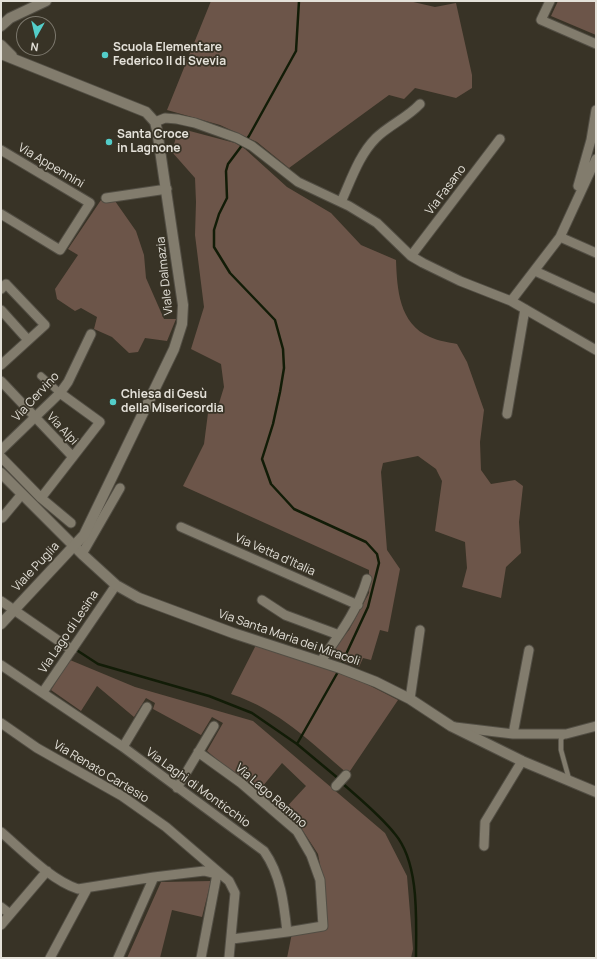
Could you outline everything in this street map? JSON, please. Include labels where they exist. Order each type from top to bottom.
[{"type":"main road","points":[[1,26],[10,18],[46,1]]},
{"type":"main road","points":[[1,45],[15,59]]},
{"type":"main road","points":[[1,54],[146,112],[155,122]]},
{"type":"main road","name":"Viale Dalmazia","points":[[74,546],[87,528],[174,349],[182,324],[182,285],[155,122]]},
{"type":"main road","name":"Via Santa Maria dei Miracoli","points":[[1,473],[82,554],[116,585],[139,598],[166,609],[321,661],[376,682],[410,699],[451,726],[522,761],[596,792]]},
{"type":"main road","name":"Viale Puglia","points":[[1,624],[74,546]]},
{"type":"street","points":[[550,1],[542,20],[596,44]]},
{"type":"street","points":[[341,202],[363,154],[377,138],[412,112],[420,104]]},
{"type":"street","points":[[572,211],[591,140],[596,110]]},
{"type":"street","points":[[155,122],[165,118],[177,119],[237,138],[252,146],[298,182],[341,202],[377,224],[411,256],[460,281],[511,301],[596,350]]},
{"type":"street","name":"Via Fasano","points":[[411,256],[500,139]]},
{"type":"street","name":"Via Appennini","points":[[1,150],[90,203],[60,250],[1,214]]},
{"type":"street","points":[[511,301],[560,237],[596,159]]},
{"type":"street","points":[[106,198],[167,189]]},
{"type":"street","points":[[560,237],[596,253]]},
{"type":"street","points":[[534,271],[596,299]]},
{"type":"street","points":[[1,289],[6,284],[45,324],[1,364]]},
{"type":"street","points":[[507,414],[525,309]]},
{"type":"street","points":[[1,310],[28,340]]},
{"type":"street","name":"Via Cervino","points":[[1,450],[60,393],[68,382],[92,334]]},
{"type":"street","points":[[41,376],[60,393],[100,422],[41,498]]},
{"type":"street","name":"Via Alpi","points":[[1,381],[73,458]]},
{"type":"street","points":[[1,457],[41,498],[71,523]]},
{"type":"street","points":[[82,554],[120,488]]},
{"type":"street","points":[[2,518],[22,494]]},
{"type":"street","name":"Via Vetta d'Italia","points":[[181,527],[358,605]]},
{"type":"street","points":[[321,661],[358,605],[367,579]]},
{"type":"street","name":"Via Lago di Lesina","points":[[43,692],[116,585]]},
{"type":"street","points":[[262,600],[285,615],[339,635]]},
{"type":"street","points":[[1,601],[72,650]]},
{"type":"street","points":[[410,699],[420,630]]},
{"type":"street","points":[[513,734],[529,650]]},
{"type":"street","name":"Via Laghi di Monticchio","points":[[1,665],[123,747],[264,851],[270,860],[281,888],[287,932]]},
{"type":"street","points":[[123,747],[147,707]]},
{"type":"street","name":"Via Renato Cartesio","points":[[1,723],[37,748],[122,796],[166,827],[232,886],[234,893],[232,939],[229,958]]},
{"type":"street","points":[[177,788],[214,726]]},
{"type":"street","points":[[451,726],[513,734],[566,734],[596,726]]},
{"type":"street","name":"Via Lago Remmo","points":[[198,752],[241,783],[297,831],[311,855],[320,880],[323,926],[287,932]]},
{"type":"street","points":[[484,846],[485,822],[522,761]]},
{"type":"street","points":[[336,786],[346,775]]},
{"type":"street","points":[[1,832],[47,871],[68,886],[78,890],[154,877],[204,871],[220,875],[201,958]]},
{"type":"street","points":[[1,925],[47,871]]},
{"type":"street","points":[[118,958],[154,877]]},
{"type":"street","points":[[50,958],[86,889]]},
{"type":"street","points":[[1,907],[10,914]]},
{"type":"street","points":[[232,939],[287,932]]},
{"type":"lane","points":[[566,734],[561,739],[561,750],[570,781]]},
{"type":"shaded area","points":[[211,1],[409,1],[435,7],[456,3],[472,75],[472,88],[456,98],[415,88],[404,99],[389,95],[289,168],[257,142],[220,125],[167,110]]},
{"type":"shaded area","points":[[558,1],[596,1],[596,35],[551,16]]},
{"type":"shaded area","points":[[186,130],[235,143],[245,149],[287,187],[331,213],[361,245],[396,260],[399,294],[406,315],[412,324],[430,337],[457,344],[467,362],[484,410],[480,442],[481,470],[491,484],[515,480],[523,486],[519,522],[521,553],[506,567],[501,598],[462,587],[467,568],[465,542],[435,531],[442,481],[436,469],[418,456],[383,463],[381,472],[387,550],[400,569],[388,632],[380,630],[371,660],[363,658],[359,667],[328,656],[349,630],[369,593],[369,570],[183,486],[204,444],[208,413],[216,413],[224,387],[221,364],[191,349],[204,307],[195,235],[195,178],[172,152],[176,137]]},
{"type":"shaded area","points":[[101,200],[106,203],[115,201],[136,231],[144,255],[146,278],[164,319],[176,319],[167,341],[145,338],[138,352],[129,353],[112,337],[94,329],[97,317],[81,308],[75,311],[57,299],[55,289],[78,255],[68,249]]},
{"type":"shaded area","points":[[256,645],[351,676],[398,700],[348,774],[280,718],[249,701],[231,694]]},
{"type":"shaded area","points":[[70,660],[135,687],[253,721],[385,833],[407,876],[413,949],[411,958],[287,958],[292,933],[324,928],[326,897],[318,854],[296,820],[282,812],[306,786],[282,763],[257,793],[207,751],[223,723],[212,717],[201,735],[153,709],[155,703],[146,698],[134,717],[97,686],[81,711],[51,690]]},
{"type":"shaded area","points":[[211,881],[202,917],[172,910],[160,958],[127,958],[161,882]]},
{"type":"waterway","points":[[299,1],[296,51],[249,136],[228,164],[226,171],[227,198],[219,214],[214,230],[214,247],[230,273],[275,320],[283,349],[284,368],[280,392],[273,424],[262,459],[271,484],[294,509],[366,542],[377,554],[379,563],[368,607],[341,665]]},
{"type":"waterway","points":[[78,651],[98,664],[209,696],[252,713],[297,744],[339,779]]},
{"type":"waterway","points":[[297,744],[339,670]]},
{"type":"waterway","points":[[342,783],[383,820],[403,846],[409,861],[415,893],[416,958]]},
{"type":"place","name":"Scuola Elementare Federico II di Svevia","points":[[105,55]]},
{"type":"place","name":"Santa Croce in Lagnone","points":[[109,142]]},
{"type":"place","name":"Chiesa di Gesù della Misericordia","points":[[113,402]]}]
